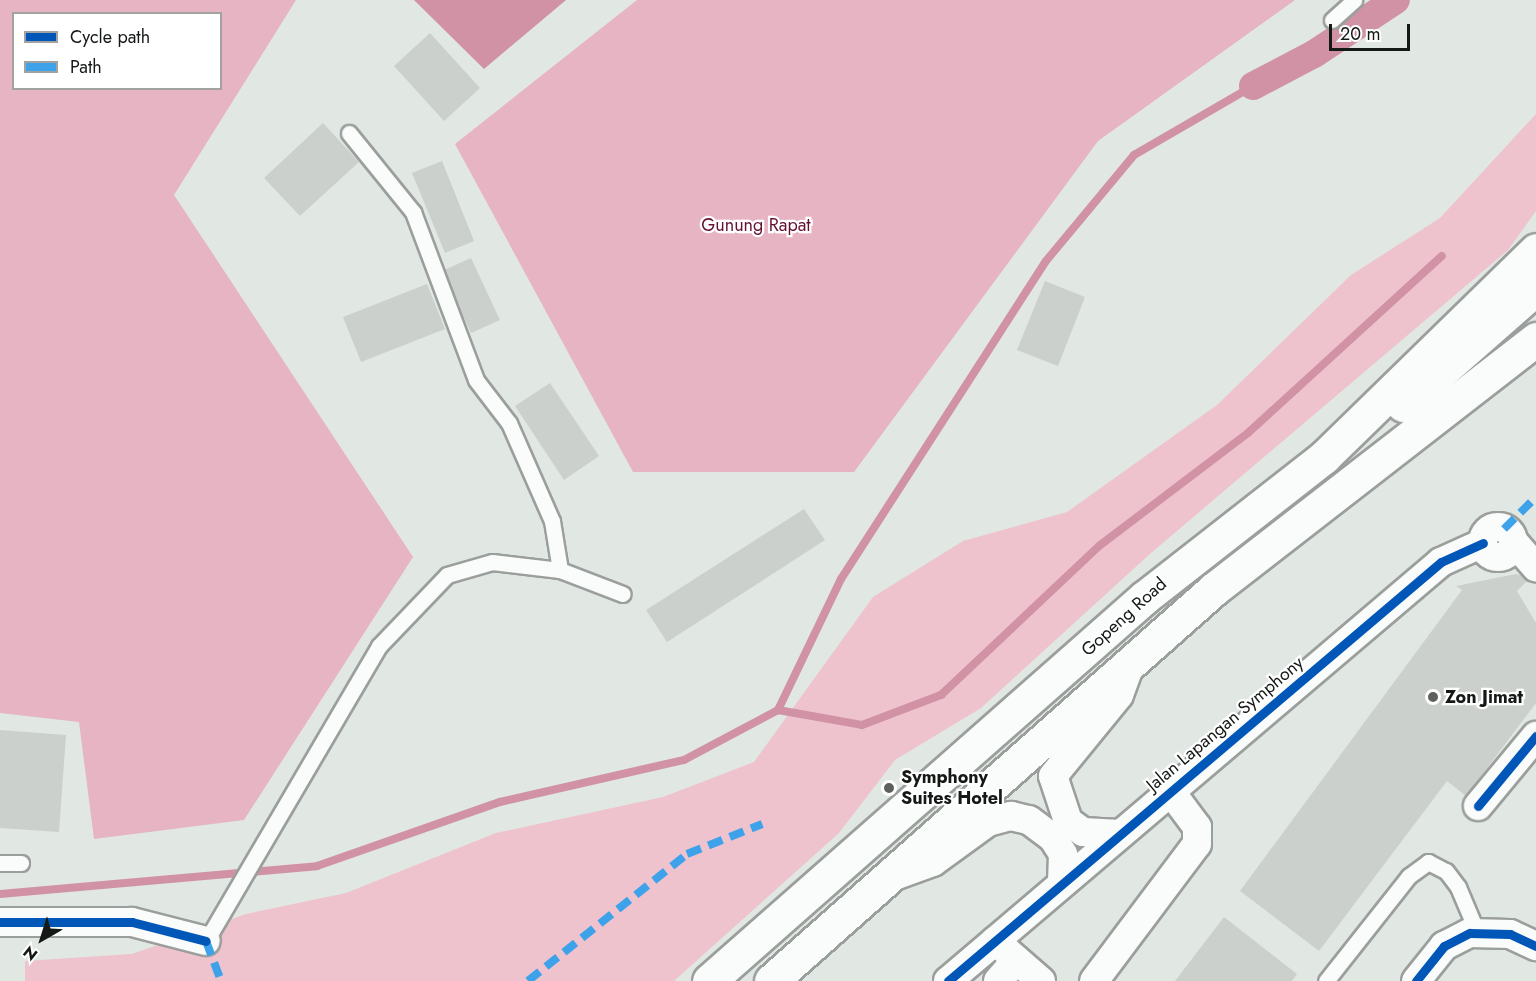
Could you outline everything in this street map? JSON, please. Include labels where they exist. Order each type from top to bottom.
[{"type":"highway","name":"Gopeng Road","points":[[709,981],[1144,597],[1258,503],[1324,457],[1536,250]]},
{"type":"highway","points":[[1324,457],[1389,418],[1536,288]]},
{"type":"highway","points":[[771,981],[894,876],[1214,589],[1536,339]]},
{"type":"street","name":"Jalan Lapangan Symphony","points":[[948,981],[1441,562],[1483,543],[1496,557],[1506,554],[1513,541],[1536,567]]},
{"type":"street","points":[[1120,834],[1083,832],[1068,821],[1053,776],[1119,694],[1130,665]]},
{"type":"street","points":[[1478,806],[1536,736]]},
{"type":"street","points":[[1094,981],[1197,844],[1197,827],[1171,792]]},
{"type":"street","points":[[894,876],[933,862],[988,822],[1011,816],[1029,820],[1053,838],[1063,854],[1062,884]]},
{"type":"street","points":[[0,922],[132,922],[206,941]]},
{"type":"street","points":[[1416,981],[1444,946],[1477,932],[1510,934],[1536,946]]},
{"type":"street","points":[[995,940],[1041,981]]},
{"type":"street","points":[[998,981],[1016,960]]},
{"type":"lane","points":[[1332,20],[1354,0]]},
{"type":"lane","points":[[349,133],[413,212],[476,380],[509,423],[552,521],[560,570]]},
{"type":"lane","points":[[206,941],[234,898],[379,646],[447,575],[492,562],[560,570],[622,594]]},
{"type":"lane","points":[[1326,981],[1409,876],[1428,862],[1446,871],[1458,887],[1477,932]]},
{"type":"lane","points":[[0,863],[21,863]]},
{"type":"shaded area","points":[[414,0],[566,0],[484,69]]},
{"type":"shaded area","points":[[1536,114],[1536,211],[1508,250],[1151,553],[981,708],[895,760],[839,833],[674,981],[25,981],[25,961],[132,954],[246,914],[346,893],[496,833],[663,797],[754,762],[873,597],[963,541],[1067,512],[1217,405],[1351,275],[1440,218]]},
{"type":"green space","points":[[0,0],[296,0],[174,195],[413,557],[244,820],[94,839],[79,722],[0,713]]},
{"type":"green space","name":"Gunung Rapat","points":[[637,0],[1295,0],[1098,141],[854,472],[633,472],[455,144]]},
{"type":"building","points":[[430,33],[480,88],[444,121],[394,66]]},
{"type":"building","points":[[323,123],[359,162],[300,216],[264,178]]},
{"type":"building","points":[[442,161],[474,241],[445,253],[412,173]]},
{"type":"building","points":[[471,258],[500,320],[471,333],[442,271]]},
{"type":"building","points":[[1045,281],[1085,297],[1058,366],[1017,350]]},
{"type":"building","points":[[427,284],[445,329],[361,362],[343,317]]},
{"type":"building","points":[[550,383],[599,456],[564,480],[515,406]]},
{"type":"building","points":[[804,509],[825,540],[667,642],[646,610]]},
{"type":"building","points":[[1516,574],[1530,578],[1517,591],[1536,623],[1536,703],[1466,796],[1447,781],[1319,951],[1240,891],[1462,590],[1456,586]]},
{"type":"building","points":[[0,730],[66,735],[59,832],[0,828]]},
{"type":"building","points":[[1224,917],[1297,974],[1292,981],[1175,981]]},
{"type":"waterway","points":[[1253,86],[1314,54],[1396,0]]},
{"type":"waterway","points":[[0,894],[317,866],[500,802],[684,760],[778,710],[841,579],[1046,261],[1134,155],[1253,86]]},
{"type":"waterway","points":[[778,710],[862,725],[941,695],[1099,546],[1249,432],[1442,256]]},
{"type":"marked path","points":[[1504,529],[1536,497]]},
{"type":"marked path","points":[[528,981],[687,854],[762,824]]},
{"type":"marked path","points":[[206,941],[221,981]]},
{"type":"cycle path","points":[[948,981],[1441,562],[1483,543]]},
{"type":"cycle path","points":[[1478,806],[1536,736]]},
{"type":"cycle path","points":[[0,922],[132,922],[206,941]]},
{"type":"cycle path","points":[[1416,981],[1444,946],[1470,933],[1510,934],[1536,946]]},
{"type":"place","name":"Zon Jimat","points":[[1433,697]]},
{"type":"place","name":"Symphony Suites Hotel","points":[[889,788]]}]
